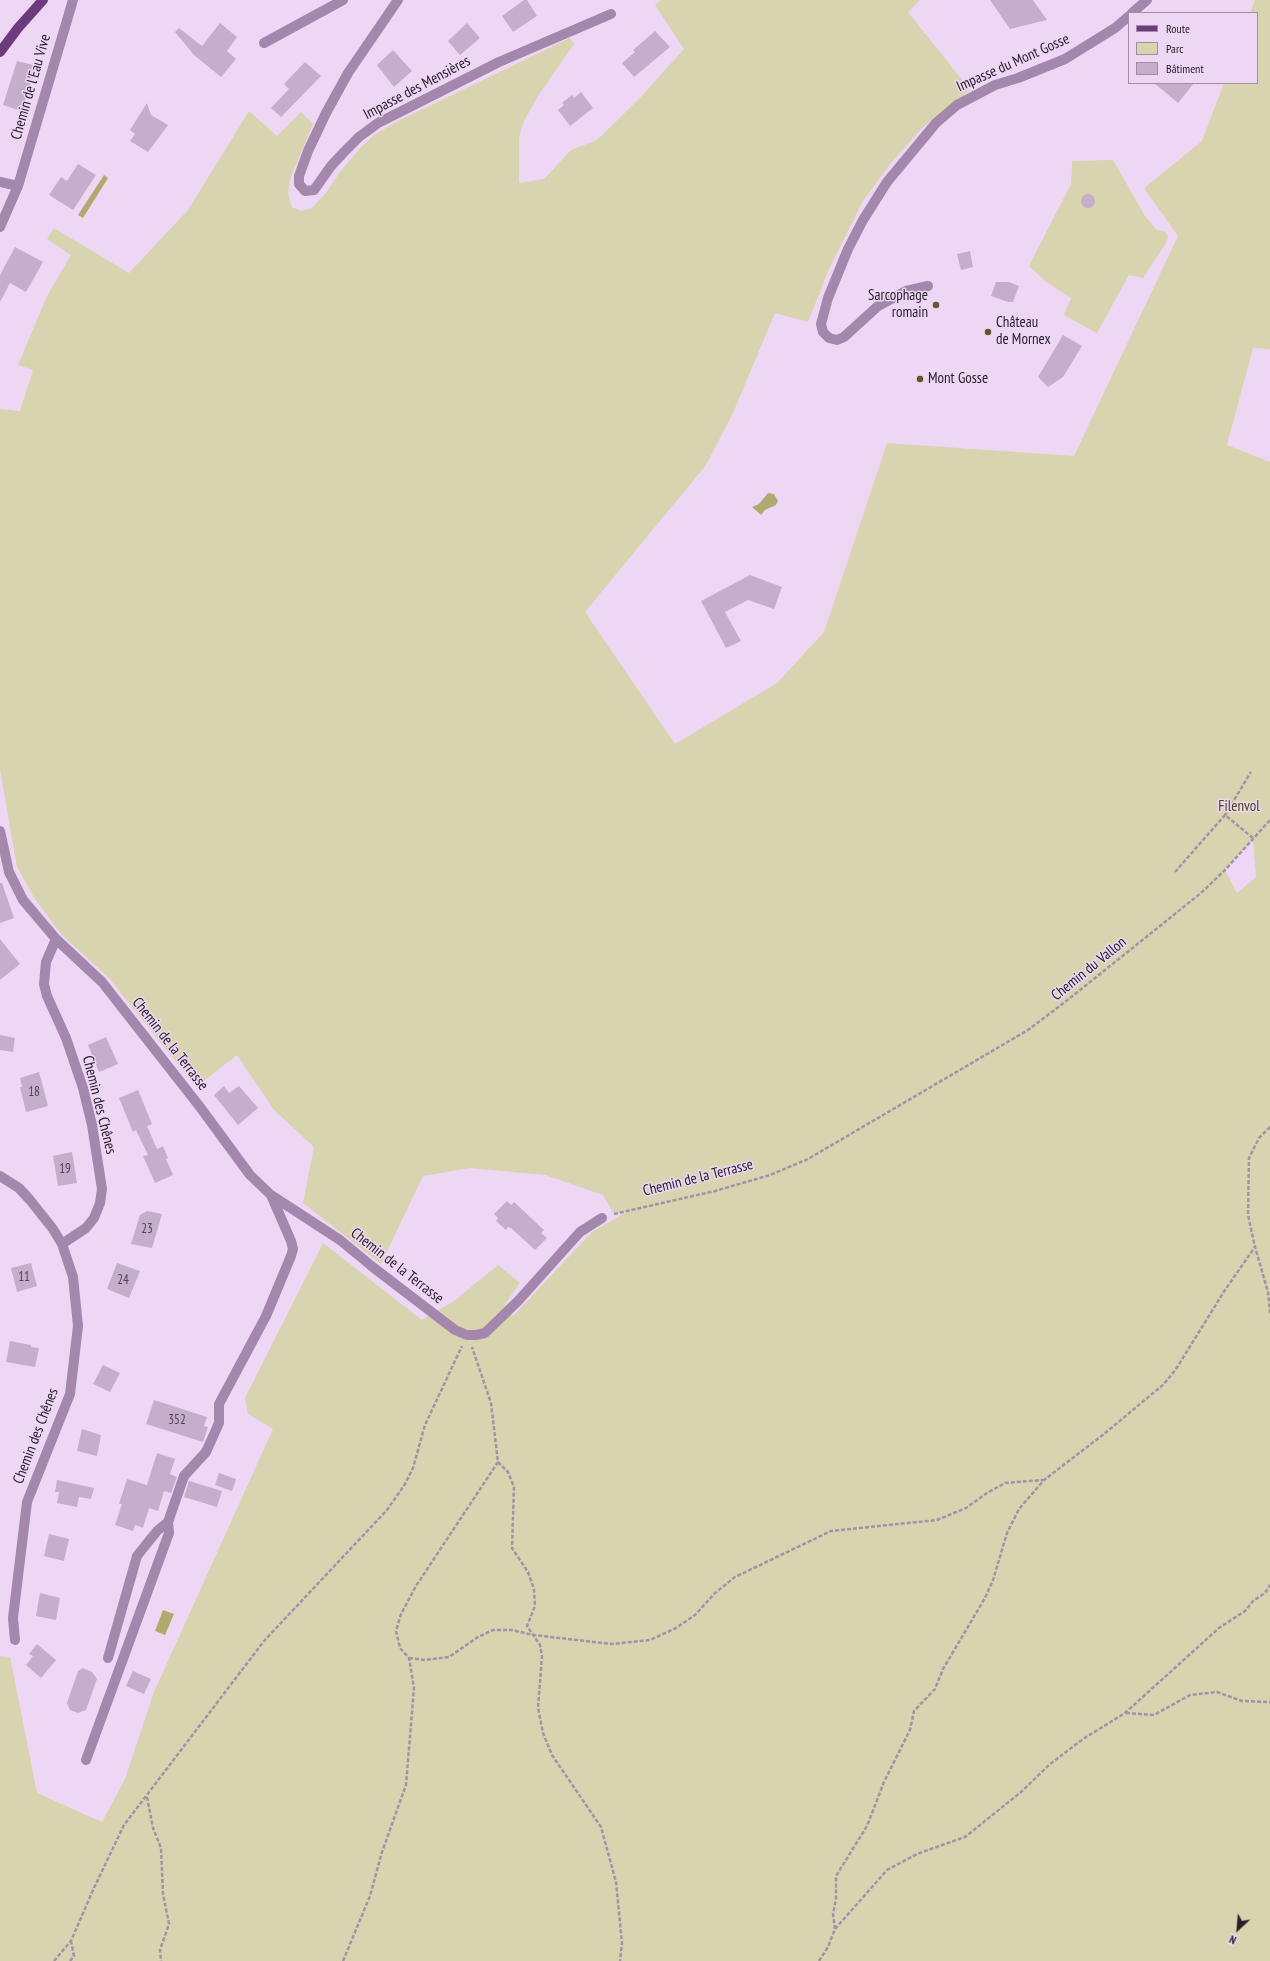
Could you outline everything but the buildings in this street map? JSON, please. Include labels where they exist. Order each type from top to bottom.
[{"type":"main road","points":[[0,52],[18,28],[43,0]]},
{"type":"street","name":"Chemin de l'Eau Vive","points":[[0,227],[18,186],[72,0]]},
{"type":"street","points":[[264,43],[343,0]]},
{"type":"street","name":"Impasse des Mensières","points":[[398,0],[348,73],[326,113],[308,151],[300,176],[299,184],[305,191],[314,190],[331,166],[344,152],[359,137],[378,123],[499,62],[611,14]]},
{"type":"street","points":[[1133,12],[1147,0]]},
{"type":"street","name":"Impasse du Mont Gosse","points":[[928,286],[906,291],[878,306],[844,337],[837,340],[829,338],[823,332],[821,324],[828,298],[848,249],[863,220],[887,182],[936,123],[957,105],[995,85],[1018,78],[1065,59],[1115,28],[1128,17]]},
{"type":"street","points":[[0,182],[18,186]]},
{"type":"street","name":"Chemin de la Terrasse","points":[[0,831],[9,872],[23,900],[56,939],[102,982],[200,1107],[250,1175],[271,1195],[340,1240],[455,1330],[467,1334]]},
{"type":"street","name":"Chemin des Chênes","points":[[56,939],[46,962],[44,984],[51,1008],[66,1038],[83,1088],[92,1125],[102,1189],[100,1203],[94,1218],[86,1228],[62,1244]]},
{"type":"street","name":"Chemin des Chênes","points":[[0,1176],[19,1188],[30,1200],[54,1229],[62,1244],[73,1277],[78,1326],[70,1394],[27,1502],[13,1618],[15,1640]]},
{"type":"street","points":[[86,1760],[168,1533],[168,1522],[184,1476],[206,1452],[219,1423],[219,1404],[266,1316],[291,1256],[293,1249],[290,1236],[271,1195]]},
{"type":"street","points":[[467,1334],[476,1336],[485,1333],[518,1300],[580,1232],[602,1218]]},
{"type":"street","points":[[108,1658],[137,1556],[157,1531],[168,1522]]},
{"type":"path","points":[[1175,872],[1225,815],[1251,772]]},
{"type":"path","points":[[1225,815],[1254,838]]},
{"type":"path","name":"Chemin du Vallon","points":[[899,1104],[1028,1030],[1065,1002],[1225,870],[1270,819]]},
{"type":"path","name":"Chemin de la Terrasse","points":[[602,1218],[715,1191],[770,1175],[808,1159],[899,1104]]},
{"type":"path","points":[[1270,1128],[1259,1138],[1249,1158],[1248,1216],[1268,1292],[1270,1313]]},
{"type":"path","points":[[835,1929],[833,1914],[836,1899],[836,1876],[867,1826],[884,1782],[910,1730],[914,1711],[935,1689],[943,1669],[985,1598],[993,1580],[1007,1533],[1019,1509],[1044,1480],[1104,1434],[1164,1384],[1176,1369],[1225,1290],[1255,1247]]},
{"type":"path","points":[[467,1334],[476,1356],[491,1403],[498,1462],[508,1472],[514,1487],[512,1548],[528,1572],[534,1589],[535,1606],[527,1626],[540,1645],[542,1656],[538,1708],[543,1734],[552,1755],[602,1827],[616,1882],[622,1942],[620,1961]]},
{"type":"path","points":[[54,1961],[71,1941],[124,1825],[264,1641],[387,1510],[405,1484],[413,1468],[425,1425],[467,1334]]},
{"type":"path","points":[[343,1961],[370,1896],[382,1852],[406,1785],[414,1688],[409,1658],[400,1648],[396,1631],[401,1614],[416,1586],[498,1462]]},
{"type":"path","points":[[409,1658],[425,1660],[449,1657],[478,1637],[493,1630],[512,1630],[533,1635],[612,1644],[650,1640],[676,1628],[695,1615],[715,1593],[735,1577],[831,1531],[937,1520],[966,1508],[987,1493],[1005,1483],[1044,1480]]},
{"type":"path","points":[[819,1961],[828,1946],[835,1929],[887,1870],[917,1854],[965,1837],[1021,1792],[1050,1764],[1083,1739],[1125,1713],[1219,1628],[1245,1611],[1253,1602],[1265,1593],[1270,1585]]},
{"type":"path","points":[[1125,1713],[1154,1715],[1190,1696],[1217,1692],[1242,1701],[1270,1702]]},
{"type":"path","points":[[147,1796],[153,1828],[161,1848],[163,1894],[169,1924],[160,1950],[161,1961]]},
{"type":"path","points":[[70,1961],[74,1956],[71,1941]]},
{"type":"green space","name":"Filenvol","points":[[661,0],[920,0],[908,12],[970,90],[922,128],[891,163],[863,201],[829,269],[808,322],[775,313],[733,413],[706,465],[585,612],[675,744],[777,683],[824,632],[887,443],[1074,456],[1178,236],[1144,188],[1202,141],[1224,84],[1258,84],[1258,12],[1250,12],[1255,0],[1270,0],[1270,349],[1253,348],[1227,445],[1270,462],[1270,1961],[0,1961],[0,1656],[10,1657],[37,1793],[102,1822],[125,1779],[154,1692],[273,1429],[248,1414],[245,1398],[323,1243],[422,1320],[454,1301],[498,1265],[520,1283],[505,1304],[513,1316],[592,1232],[628,1211],[614,1214],[603,1195],[545,1175],[470,1168],[423,1176],[381,1264],[303,1203],[314,1147],[274,1110],[237,1055],[196,1087],[108,977],[61,934],[35,899],[17,867],[0,770],[0,409],[20,411],[33,370],[18,365],[47,296],[71,255],[47,239],[54,228],[129,273],[188,210],[249,111],[277,136],[301,112],[313,124],[290,179],[288,194],[292,207],[301,211],[312,208],[325,194],[340,172],[362,146],[374,135],[398,121],[570,38],[574,44],[538,96],[524,121],[519,137],[519,183],[544,179],[571,150],[597,140],[638,100],[684,49],[655,5]],"holes":[[[1253,839],[1256,877],[1237,893],[1225,870]]]},
{"type":"green space","points":[[1113,160],[1145,216],[1157,230],[1164,231],[1168,236],[1166,243],[1143,278],[1129,275],[1097,333],[1064,315],[1071,298],[1045,281],[1029,266],[1071,184],[1072,161]]},
{"type":"shaded area","points":[[104,175],[108,178],[83,218],[78,215]]},
{"type":"shaded area","points":[[768,493],[774,494],[778,501],[776,505],[765,510],[761,515],[752,507],[759,504]]},
{"type":"shaded area","points":[[163,1610],[174,1614],[165,1635],[155,1631]]},
{"type":"place","name":"Sarcophage romain","points":[[936,305]]},
{"type":"place","name":"Château de Mornex","points":[[988,332]]},
{"type":"place","name":"Mont Gosse","points":[[920,379]]}]
